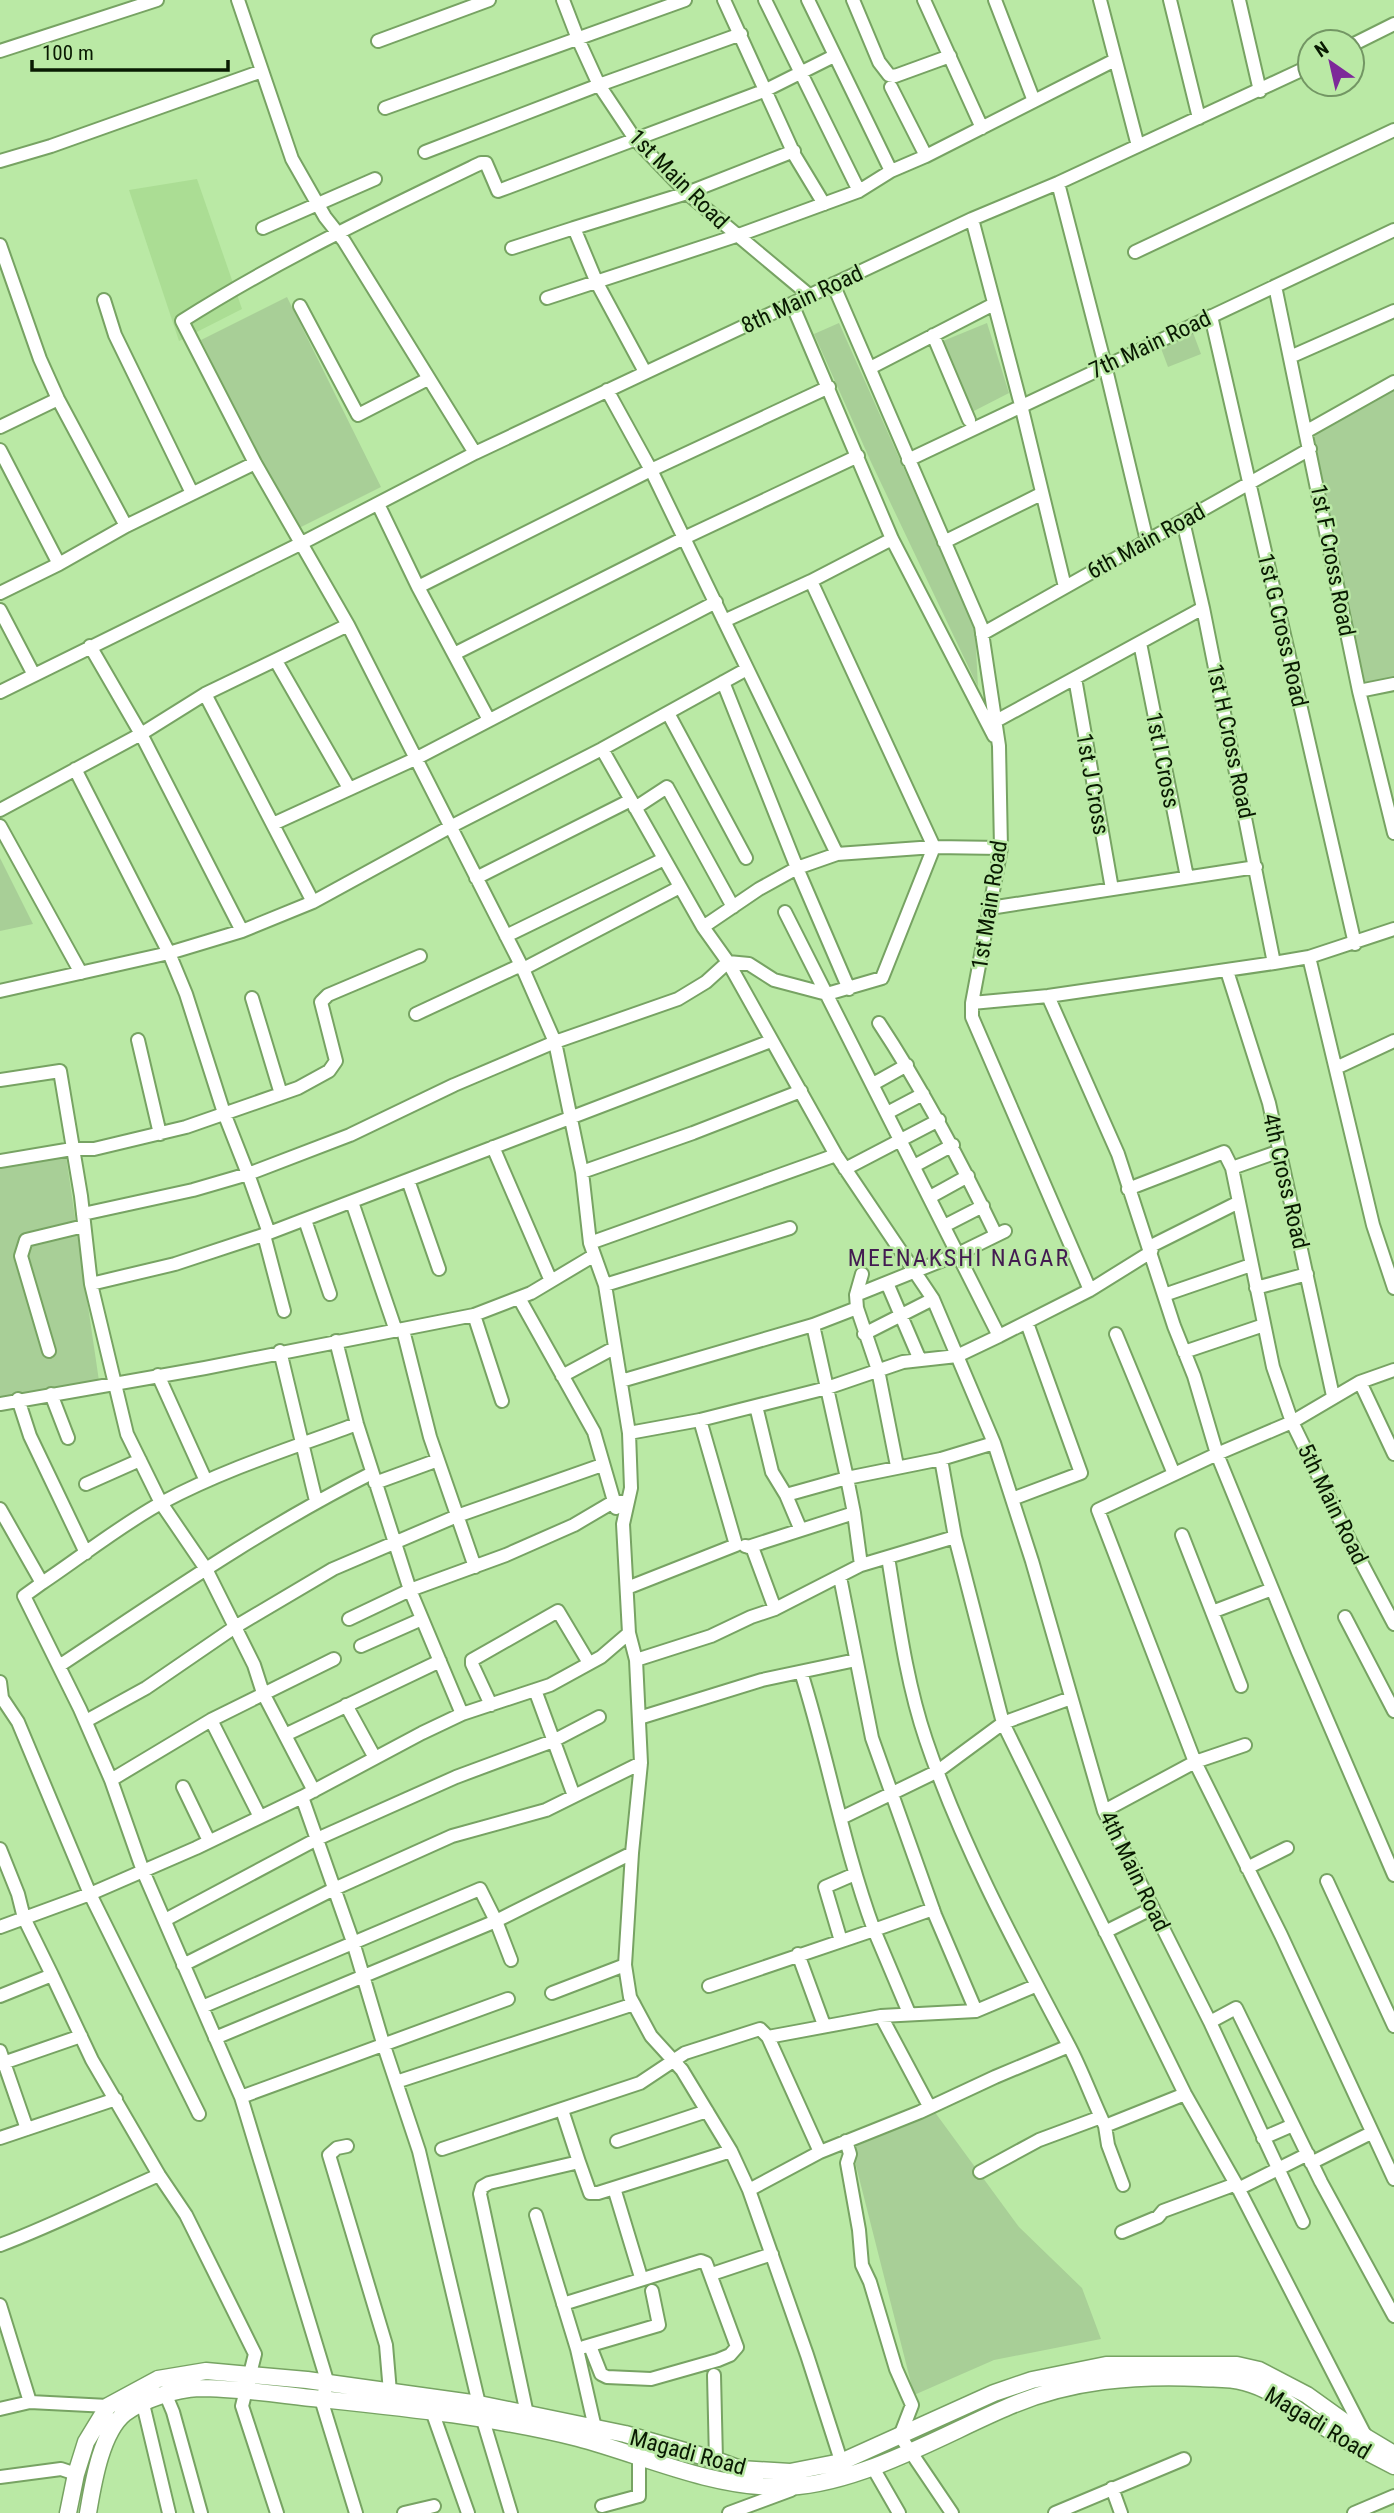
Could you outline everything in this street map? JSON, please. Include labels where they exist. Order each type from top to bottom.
[{"type":"main road","name":"Magadi Road","points":[[88,2513],[110,2430],[125,2413],[164,2393],[248,2383],[328,2384],[390,2392],[481,2412],[701,2476],[771,2487],[804,2486],[843,2469],[900,2436],[984,2398],[1032,2380],[1106,2365],[1237,2365],[1259,2370],[1307,2395],[1394,2466]]},
{"type":"main road","name":"Magadi Road","points":[[108,2406],[158,2379],[206,2371],[321,2399],[393,2405],[432,2412],[527,2414],[595,2428],[716,2460],[740,2469],[790,2472],[872,2466],[1014,2404],[1088,2382],[1157,2376],[1240,2381],[1264,2388],[1365,2444],[1394,2454]]},
{"type":"main road","points":[[68,2513],[86,2442],[108,2406]]},
{"type":"street","points":[[0,51],[157,0]]},
{"type":"street","points":[[238,0],[292,159],[317,204],[475,453]]},
{"type":"street","points":[[379,41],[489,0]]},
{"type":"street","name":"1st Main Road","points":[[563,0],[599,85],[635,139],[687,193],[809,295]]},
{"type":"street","points":[[385,108],[685,0]]},
{"type":"street","points":[[724,0],[794,151],[824,204]]},
{"type":"street","points":[[765,0],[859,191]]},
{"type":"street","points":[[808,0],[891,172]]},
{"type":"street","points":[[853,0],[879,62],[888,75],[895,76],[950,56]]},
{"type":"street","points":[[925,0],[982,128]]},
{"type":"street","points":[[995,0],[1034,101]]},
{"type":"street","points":[[1100,0],[1138,146]]},
{"type":"street","points":[[1170,0],[1199,118]]},
{"type":"street","points":[[1239,0],[1260,91]]},
{"type":"street","points":[[1366,38],[1394,24]]},
{"type":"street","points":[[425,152],[741,34]]},
{"type":"street","points":[[349,1619],[410,1590],[475,1567],[574,1525],[619,1502],[631,1488],[629,1433],[605,1285],[591,1249],[582,1172],[555,1042],[522,967],[348,625],[255,463],[182,320],[236,286],[337,232],[481,163],[486,163],[498,191],[766,90],[834,56]]},
{"type":"street","points":[[547,298],[736,236],[859,191],[891,172],[1115,60]]},
{"type":"street","points":[[0,161],[51,146],[262,71]]},
{"type":"street","name":"8th Main Road","points":[[0,692],[378,505],[475,453],[972,219],[1058,183],[1296,73]]},
{"type":"street","points":[[891,88],[926,156]]},
{"type":"street","points":[[1135,252],[1394,130]]},
{"type":"street","points":[[512,248],[687,193],[794,151]]},
{"type":"street","points":[[263,228],[375,179]]},
{"type":"street","points":[[1058,183],[1105,365],[1146,541]]},
{"type":"street","points":[[972,219],[1065,587]]},
{"type":"street","points":[[574,228],[597,283],[645,372]]},
{"type":"street","name":"7th Main Road","points":[[908,460],[1394,230]]},
{"type":"street","points":[[0,245],[40,359],[58,399],[126,526]]},
{"type":"street","name":"1st Main Road","points":[[833,284],[981,626],[999,746],[1001,848],[972,1003],[1048,996],[1309,957],[1394,929]]},
{"type":"street","name":"1st F Cross Road","points":[[1275,286],[1360,691],[1392,811],[1394,833]]},
{"type":"street","points":[[104,300],[115,335],[192,494]]},
{"type":"street","points":[[792,304],[892,539],[999,746]]},
{"type":"street","points":[[870,368],[993,304]]},
{"type":"street","points":[[300,306],[358,415],[428,379]]},
{"type":"street","points":[[1290,357],[1394,311]]},
{"type":"street","name":"1st G Cross Road","points":[[1211,316],[1355,944]]},
{"type":"street","points":[[933,335],[969,420]]},
{"type":"street","points":[[1307,431],[1394,382]]},
{"type":"street","points":[[418,587],[651,470],[828,387]]},
{"type":"street","points":[[607,390],[651,470],[837,854]]},
{"type":"street","points":[[0,427],[58,399]]},
{"type":"street","name":"6th Main Road","points":[[982,634],[1310,449]]},
{"type":"street","points":[[0,450],[59,564]]},
{"type":"street","points":[[454,654],[684,538],[858,456]]},
{"type":"street","points":[[0,593],[126,526],[255,463]]},
{"type":"street","points":[[944,542],[1041,494]]},
{"type":"street","points":[[378,505],[489,720]]},
{"type":"street","name":"1st H Cross Road","points":[[1183,520],[1274,963]]},
{"type":"street","points":[[724,621],[811,582],[892,539]]},
{"type":"street","points":[[49,1351],[21,1255],[26,1240],[83,1220],[248,1174],[350,1135],[454,1085],[555,1042],[678,999],[706,982],[728,962],[749,964],[774,980],[827,993],[882,978],[934,848],[811,582]]},
{"type":"street","points":[[273,824],[415,759],[716,602]]},
{"type":"street","points":[[996,722],[1203,608]]},
{"type":"street","points":[[0,610],[34,675]]},
{"type":"street","points":[[0,810],[141,734],[205,694],[348,625]]},
{"type":"street","name":"1st I Cross","points":[[1140,643],[1186,877]]},
{"type":"street","points":[[90,646],[141,734],[242,931]]},
{"type":"street","points":[[276,661],[349,788]]},
{"type":"street","points":[[0,991],[169,953],[242,931],[313,902],[747,669]]},
{"type":"street","name":"1st J Cross","points":[[1075,678],[1112,889]]},
{"type":"street","points":[[723,682],[797,868],[849,989]]},
{"type":"street","points":[[1360,691],[1394,684]]},
{"type":"street","points":[[205,694],[313,902]]},
{"type":"street","points":[[668,713],[746,858]]},
{"type":"street","name":"4th Main Road","points":[[602,749],[703,927],[728,962],[836,1155],[933,1299],[994,1443],[1104,1811],[1210,2022],[1303,2222]]},
{"type":"street","points":[[75,769],[169,953],[186,994],[267,1234],[284,1311]]},
{"type":"street","points":[[476,878],[667,787],[733,907]]},
{"type":"street","points":[[0,826],[81,973]]},
{"type":"street","points":[[703,927],[797,868],[837,854],[934,848],[1001,848]]},
{"type":"street","points":[[506,936],[664,859]]},
{"type":"street","points":[[990,908],[1256,867]]},
{"type":"street","points":[[416,1014],[522,967],[680,887]]},
{"type":"street","points":[[785,912],[999,1335]]},
{"type":"street","points":[[0,1161],[72,1149],[94,1149],[160,1134],[298,1088],[329,1071],[336,1061],[321,1002],[328,995],[419,956]]},
{"type":"street","points":[[1309,957],[1373,1225],[1394,1288]]},
{"type":"street","name":"4th Cross Road","points":[[1227,971],[1269,1103],[1333,1396]]},
{"type":"street","points":[[1048,996],[1118,1154],[1164,1295],[1194,1376],[1217,1454],[1394,1875]]},
{"type":"street","points":[[252,998],[281,1094]]},
{"type":"street","points":[[972,1003],[972,1017],[1090,1290]]},
{"type":"street","points":[[621,1381],[813,1325],[887,1283],[1001,1233],[983,1206],[939,1120],[879,1023]]},
{"type":"street","points":[[138,1040],[160,1134]]},
{"type":"street","points":[[91,1284],[175,1264],[267,1234],[771,1041]]},
{"type":"street","points":[[1336,1068],[1394,1041]]},
{"type":"street","points":[[873,1084],[907,1065]]},
{"type":"street","points":[[0,1080],[60,1071],[91,1284],[127,1434],[161,1503],[206,1569],[254,1665],[263,1693],[314,1791]]},
{"type":"street","points":[[582,1172],[693,1133],[800,1091]]},
{"type":"street","points":[[887,1113],[923,1094]]},
{"type":"street","points":[[845,1169],[939,1120]]},
{"type":"street","points":[[914,1166],[953,1145]]},
{"type":"street","points":[[493,1147],[551,1280]]},
{"type":"street","points":[[1128,1189],[1224,1152],[1232,1168],[1280,1151]]},
{"type":"street","points":[[0,1404],[474,1315],[519,1298],[551,1280],[591,1249],[836,1155]]},
{"type":"street","name":"5th Main Road","points":[[1232,1168],[1273,1367],[1292,1422],[1394,1624]]},
{"type":"street","points":[[930,1197],[968,1176]]},
{"type":"street","points":[[408,1180],[439,1269]]},
{"type":"street","points":[[352,1202],[400,1331],[430,1437],[475,1567]]},
{"type":"street","points":[[629,1433],[700,1420],[827,1388],[904,1362],[957,1356],[1090,1290],[1151,1252],[1153,1245],[1239,1202]]},
{"type":"street","points":[[944,1226],[983,1206]]},
{"type":"street","points":[[305,1220],[330,1294]]},
{"type":"street","points":[[605,1285],[790,1228]]},
{"type":"street","points":[[1164,1295],[1251,1265]]},
{"type":"street","points":[[862,1274],[856,1301],[864,1334],[878,1370],[897,1466]]},
{"type":"street","points":[[1256,1288],[1307,1274]]},
{"type":"street","points":[[887,1283],[920,1360]]},
{"type":"street","points":[[519,1298],[594,1432],[602,1465],[619,1502],[623,1524],[629,1633],[636,1660],[641,1763],[625,1965],[630,1997],[651,2036],[682,2070],[731,2151],[749,2190],[843,2469]]},
{"type":"street","points":[[864,1334],[933,1299]]},
{"type":"street","points":[[474,1315],[502,1401]]},
{"type":"street","points":[[1012,1499],[1081,1473],[1027,1323]]},
{"type":"street","points":[[813,1325],[847,1478],[861,1565]]},
{"type":"street","points":[[1184,1352],[1264,1325]]},
{"type":"street","points":[[1116,1334],[1174,1474]]},
{"type":"street","points":[[336,1341],[374,1478],[410,1590],[462,1714]]},
{"type":"street","points":[[562,1376],[614,1348]]},
{"type":"street","points":[[280,1351],[316,1501]]},
{"type":"street","points":[[1394,1370],[1360,1382],[1292,1422],[1098,1510],[1195,1762],[1281,1935],[1394,2179]]},
{"type":"street","points":[[158,1375],[206,1481]]},
{"type":"street","points":[[1360,1382],[1394,1454]]},
{"type":"street","points":[[51,1394],[68,1438]]},
{"type":"street","points":[[18,1399],[30,1436],[86,1553]]},
{"type":"street","points":[[756,1406],[772,1472],[786,1495],[800,1528]]},
{"type":"street","points":[[700,1420],[742,1546]]},
{"type":"street","points":[[356,2513],[321,2399],[328,2384],[242,2097],[143,1871],[111,1780],[86,1721],[24,1596],[161,1503],[271,1453],[358,1424]]},
{"type":"street","points":[[786,1495],[897,1466],[941,1459],[994,1443]]},
{"type":"street","points":[[941,1459],[955,1538],[1003,1723],[1185,2094],[1237,2187],[1365,2444]]},
{"type":"street","points":[[86,1484],[140,1460]]},
{"type":"street","points":[[59,1666],[206,1569],[316,1501],[374,1478],[438,1460]]},
{"type":"street","points":[[86,1721],[146,1688],[235,1628],[333,1569],[457,1516],[602,1465]]},
{"type":"street","points":[[0,1509],[43,1583]]},
{"type":"street","points":[[627,1588],[742,1546],[854,1513]]},
{"type":"street","points":[[1182,1535],[1241,1686]]},
{"type":"street","points":[[636,1660],[711,1636],[775,1609],[861,1565],[955,1538]]},
{"type":"street","points":[[742,1546],[752,1547],[775,1609]]},
{"type":"street","points":[[888,1557],[905,1658],[925,1739],[981,1873],[1035,1986],[1069,2046],[1103,2122],[1108,2145],[1123,2185]]},
{"type":"street","points":[[840,1577],[872,1738],[933,1909],[976,2011]]},
{"type":"street","points":[[1212,1612],[1272,1589]]},
{"type":"street","points":[[491,1705],[472,1660],[558,1612],[589,1664]]},
{"type":"street","points":[[1345,1617],[1394,1710]]},
{"type":"street","points":[[361,1646],[422,1619]]},
{"type":"street","points":[[0,1927],[90,1894],[209,1841],[314,1791],[462,1714],[550,1685],[601,1657],[629,1633]]},
{"type":"street","points":[[111,1780],[211,1720],[334,1659]]},
{"type":"street","points":[[639,1718],[762,1680],[856,1660]]},
{"type":"street","points":[[285,1735],[440,1661]]},
{"type":"street","points":[[801,1672],[816,1718],[855,1874],[874,1930],[909,2013]]},
{"type":"street","points":[[0,1682],[1,1697],[18,1722],[90,1894],[199,2114]]},
{"type":"street","points":[[535,1690],[574,1796]]},
{"type":"street","points":[[841,1818],[938,1771],[1003,1723],[1071,1699]]},
{"type":"street","points":[[346,1705],[375,1758]]},
{"type":"street","points":[[165,1920],[317,1839],[456,1777],[553,1741],[599,1717]]},
{"type":"street","points":[[211,1720],[260,1817]]},
{"type":"street","points":[[1104,1811],[1195,1762],[1245,1745]]},
{"type":"street","points":[[183,1965],[334,1889],[452,1836],[546,1810],[641,1763]]},
{"type":"street","points":[[183,1787],[209,1841]]},
{"type":"street","points":[[302,1797],[353,1942],[361,1975],[419,2151],[481,2412],[511,2513]]},
{"type":"street","points":[[1247,1868],[1287,1848]]},
{"type":"street","points":[[1,1852],[19,1894],[24,1918],[81,2036],[159,2175],[186,2215],[255,2354],[242,2406],[277,2513]]},
{"type":"street","points":[[215,2038],[496,1921],[632,1853]]},
{"type":"street","points":[[841,1941],[825,1887],[855,1874]]},
{"type":"street","points":[[1328,1881],[1394,2026]]},
{"type":"street","points":[[202,2007],[480,1889],[511,1960]]},
{"type":"street","points":[[1105,1932],[1153,1908]]},
{"type":"street","points":[[709,1986],[933,1909]]},
{"type":"street","points":[[798,1954],[824,2025]]},
{"type":"street","points":[[552,1993],[625,1965]]},
{"type":"street","points":[[0,1996],[52,1975]]},
{"type":"street","points":[[768,2037],[881,2015],[976,2011],[1035,1986]]},
{"type":"street","points":[[242,2097],[508,1999]]},
{"type":"street","points":[[396,2082],[634,2004]]},
{"type":"street","points":[[1210,2022],[1236,2008],[1310,2159],[1394,2316]]},
{"type":"street","points":[[881,2015],[929,2106]]},
{"type":"street","points":[[442,2149],[640,2084],[685,2053],[760,2029],[768,2037],[820,2152]]},
{"type":"street","points":[[27,2129],[1,2059],[81,2036]]},
{"type":"street","points":[[749,2190],[820,2152],[1069,2046]]},
{"type":"street","points":[[980,2172],[1039,2140],[1185,2094]]},
{"type":"street","points":[[0,2138],[116,2099]]},
{"type":"street","points":[[562,2110],[590,2193],[731,2151]]},
{"type":"street","points":[[617,2141],[707,2111]]},
{"type":"street","points":[[1264,2138],[1293,2125]]},
{"type":"street","points":[[1122,2232],[1158,2217],[1163,2211],[1237,2187],[1371,2133]]},
{"type":"street","points":[[846,2141],[850,2154],[847,2163],[859,2230],[862,2265],[870,2282],[896,2369],[912,2405],[900,2436],[952,2513]]},
{"type":"street","points":[[347,2146],[337,2148],[329,2155],[386,2345],[390,2392]]},
{"type":"street","points":[[527,2414],[481,2194],[482,2187],[489,2183],[579,2162]]},
{"type":"street","points":[[0,2245],[40,2231],[68,2215],[159,2175]]},
{"type":"street","points":[[614,2188],[640,2274]]},
{"type":"street","points":[[536,2215],[577,2349],[595,2428]]},
{"type":"street","points":[[712,2274],[772,2254]]},
{"type":"street","points":[[563,2304],[701,2261],[706,2263],[712,2274],[737,2347],[730,2355],[651,2379],[607,2377],[601,2374],[590,2346]]},
{"type":"street","points":[[577,2349],[659,2325],[652,2291]]},
{"type":"street","points":[[0,2305],[5,2340],[30,2402]]},
{"type":"street","points":[[714,2375],[716,2460]]},
{"type":"street","points":[[164,2393],[173,2412],[201,2513]]},
{"type":"street","points":[[0,2409],[30,2402],[108,2406]]},
{"type":"street","points":[[143,2404],[169,2513]]},
{"type":"street","points":[[432,2412],[468,2513]]},
{"type":"street","points":[[602,2506],[639,2496],[639,2459]]},
{"type":"street","points":[[1055,2513],[1184,2459]]},
{"type":"street","points":[[872,2466],[899,2513]]},
{"type":"street","points":[[0,2477],[61,2469],[76,2474]]},
{"type":"street","points":[[729,2513],[761,2507],[804,2486]]},
{"type":"street","points":[[1112,2488],[1121,2513]]},
{"type":"street","points":[[1354,2513],[1394,2497]]},
{"type":"street","points":[[404,2513],[434,2506]]},
{"type":"shaded area","points":[[197,179],[242,309],[179,341],[129,190]]},
{"type":"shaded area","points":[[287,297],[381,487],[295,530],[201,340]]},
{"type":"shaded area","points":[[839,323],[975,628],[978,687],[871,462],[814,334]]},
{"type":"shaded area","points":[[987,323],[1009,393],[972,412],[943,341]]},
{"type":"shaded area","points":[[1192,330],[1201,354],[1168,367],[1159,343]]},
{"type":"shaded area","points":[[1394,387],[1394,677],[1364,684],[1311,426]]},
{"type":"shaded area","points":[[0,858],[33,924],[0,931]]},
{"type":"shaded area","points":[[66,1156],[99,1381],[0,1399],[0,1167]]},
{"type":"shaded area","points":[[934,2111],[1019,2227],[1082,2288],[1101,2339],[994,2360],[914,2395],[851,2146]]},
{"type":"district","name":"MEENAKSHI NAGAR","points":[[959,1258]]}]
